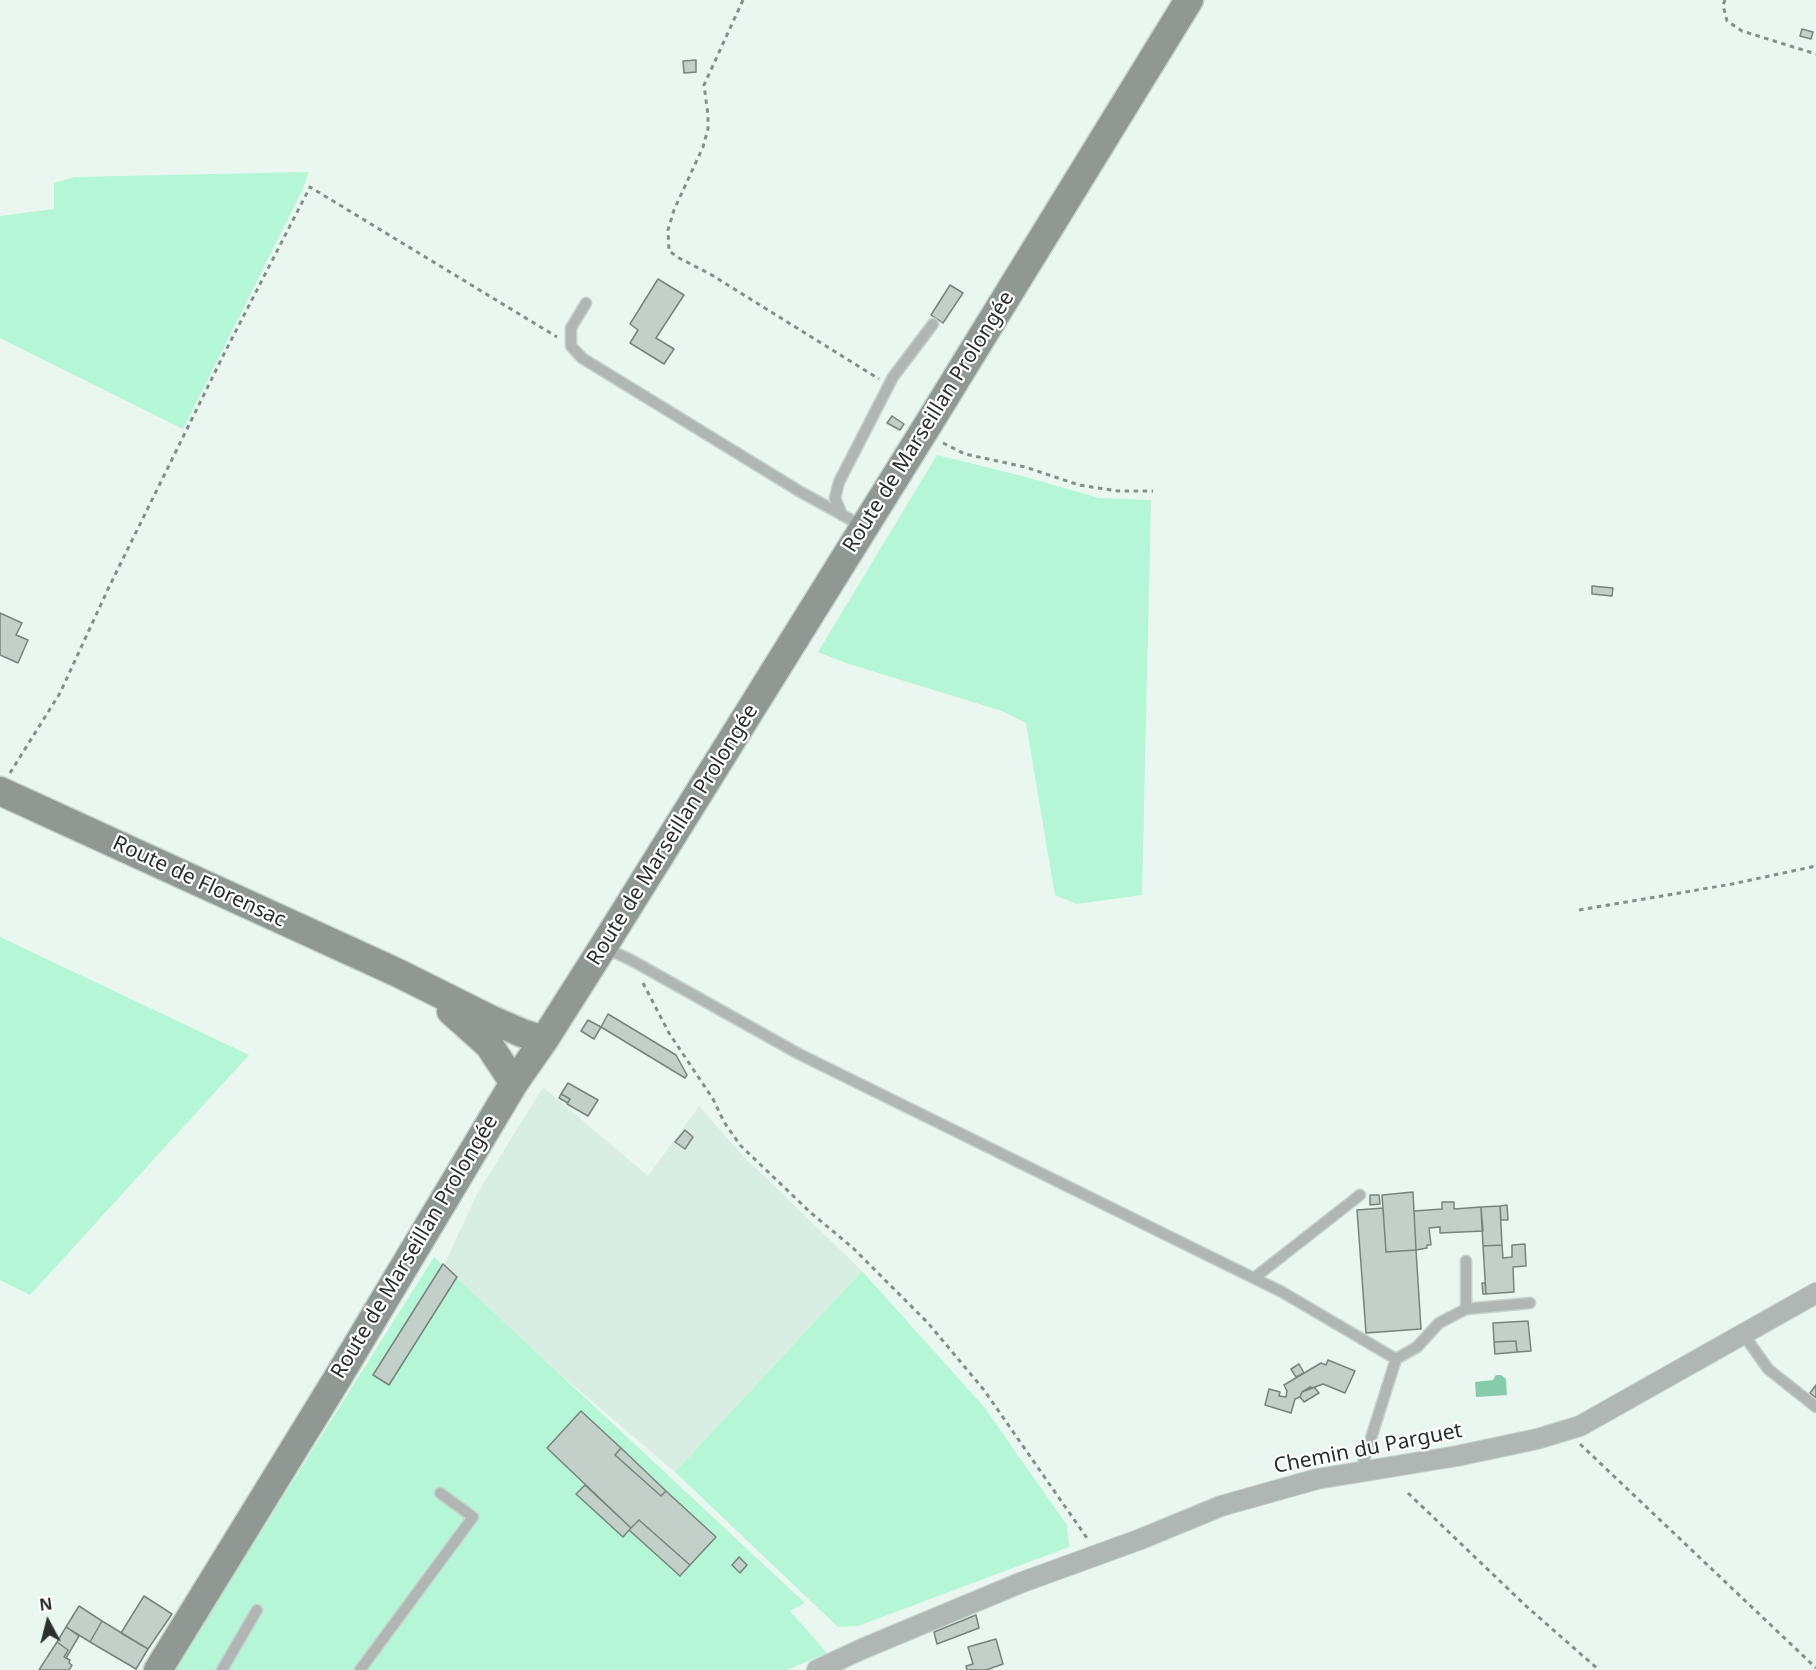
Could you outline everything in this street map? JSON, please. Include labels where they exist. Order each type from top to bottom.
[{"type":"main road","name":"Route de Marseillan Prolongée","points":[[158,1670],[337,1379],[514,1083],[603,947],[853,521],[923,434],[1189,0]]},
{"type":"main road","name":"Route de Florensac","points":[[3,785],[492,1020],[522,1034],[544,1040]]},
{"type":"main road","name":"Route de Florensac","points":[[398,973],[430,994],[489,1045],[514,1083]]},
{"type":"street","name":"Chemin du Parguet","points":[[817,1670],[1010,1588],[1221,1506],[1317,1479],[1537,1440],[1580,1426],[1816,1293]]},
{"type":"lane","points":[[586,303],[571,328],[571,346],[582,358],[799,491],[853,521]]},
{"type":"lane","points":[[853,521],[835,498],[839,482],[893,377],[933,324]]},
{"type":"lane","points":[[603,947],[631,960],[799,1054],[1282,1292],[1395,1359]]},
{"type":"lane","points":[[1254,1278],[1360,1195]]},
{"type":"lane","points":[[1466,1261],[1466,1309]]},
{"type":"lane","points":[[1360,1473],[1395,1359],[1417,1347],[1439,1323],[1466,1309],[1530,1303]]},
{"type":"lane","points":[[1744,1335],[1768,1369],[1816,1407]]},
{"type":"lane","points":[[360,1670],[472,1517],[440,1493]]},
{"type":"lane","points":[[222,1670],[257,1610]]},
{"type":"path","points":[[743,0],[704,85],[708,129],[703,147],[674,210],[668,230],[669,251],[869,371],[885,384],[886,392]]},
{"type":"path","points":[[1725,0],[1723,5],[1727,21],[1742,31],[1816,54]]},
{"type":"path","points":[[3,785],[60,693],[109,586],[224,354],[310,188],[571,346]]},
{"type":"path","points":[[923,434],[965,454],[1025,467],[1079,485],[1118,491],[1153,491]]},
{"type":"path","points":[[1579,910],[1732,884],[1816,866]]},
{"type":"path","points":[[631,960],[669,1033],[713,1099],[724,1122],[740,1145],[810,1212],[853,1248],[928,1323],[984,1390],[1098,1555]]},
{"type":"path","points":[[1566,1431],[1816,1668]]},
{"type":"path","points":[[1408,1493],[1526,1606],[1599,1670]]},
{"type":"shaded area","points":[[308,172],[303,189],[183,429],[0,338],[0,216],[54,209],[54,183],[75,177]]},
{"type":"shaded area","points":[[937,455],[1099,498],[1151,500],[1142,895],[1077,904],[1055,895],[1026,723],[1002,711],[846,663],[818,652]]},
{"type":"shaded area","points":[[0,937],[249,1055],[30,1295],[0,1280]]},
{"type":"shaded area","points":[[543,1087],[648,1176],[699,1106],[743,1156],[862,1271],[675,1472],[560,1374],[443,1267],[477,1194]]},
{"type":"shaded area","points":[[434,1257],[805,1603],[790,1611],[827,1653],[787,1670],[174,1670]]},
{"type":"shaded area","points":[[862,1271],[984,1407],[1067,1525],[1069,1547],[858,1626],[838,1627],[675,1472]]},
{"type":"shaded area","points":[[1496,1375],[1501,1375],[1506,1379],[1507,1395],[1476,1397],[1475,1382],[1493,1380]]},
{"type":"building","points":[[1802,29],[1813,32],[1811,39],[1800,36]]},
{"type":"building","points":[[696,60],[696,72],[684,73],[683,61]]},
{"type":"building","points":[[658,279],[684,295],[656,338],[674,349],[664,364],[630,343],[638,330],[630,324]]},
{"type":"building","points":[[950,285],[963,293],[943,323],[931,315]]},
{"type":"building","points":[[892,416],[904,424],[900,430],[887,423]]},
{"type":"building","points":[[1592,586],[1613,588],[1612,596],[1592,594]]},
{"type":"building","points":[[0,613],[22,623],[16,635],[28,640],[18,663],[0,655]]},
{"type":"building","points":[[608,1014],[676,1055],[687,1075],[685,1078],[601,1027]]},
{"type":"building","points":[[588,1020],[601,1027],[594,1039],[581,1031]]},
{"type":"building","points":[[568,1083],[598,1100],[588,1116],[567,1104],[570,1099],[561,1094]]},
{"type":"building","points":[[561,1094],[570,1099],[568,1103],[559,1098]]},
{"type":"building","points":[[685,1130],[693,1137],[685,1149],[675,1142]]},
{"type":"building","points":[[1413,1192],[1416,1250],[1386,1252],[1382,1195]]},
{"type":"building","points":[[1370,1195],[1379,1195],[1380,1204],[1370,1205]]},
{"type":"building","points":[[1442,1202],[1454,1202],[1454,1209],[1481,1207],[1483,1231],[1440,1233],[1440,1227],[1429,1228],[1431,1245],[1416,1250],[1414,1211],[1442,1209]]},
{"type":"building","points":[[1507,1205],[1508,1220],[1501,1220],[1500,1206]]},
{"type":"building","points":[[1500,1206],[1502,1245],[1483,1246],[1481,1207]]},
{"type":"building","points":[[1383,1208],[1386,1252],[1416,1250],[1421,1329],[1366,1333],[1357,1210]]},
{"type":"building","points":[[1525,1244],[1526,1266],[1513,1267],[1514,1292],[1486,1294],[1483,1246],[1502,1245],[1503,1258],[1512,1257],[1512,1245]]},
{"type":"building","points":[[443,1264],[457,1277],[389,1385],[373,1375]]},
{"type":"building","points":[[1482,1283],[1485,1283],[1486,1294],[1483,1294]]},
{"type":"building","points":[[1528,1321],[1531,1351],[1517,1352],[1516,1341],[1494,1342],[1493,1323]]},
{"type":"building","points":[[1516,1341],[1517,1352],[1495,1354],[1494,1342]]},
{"type":"building","points":[[1328,1360],[1355,1371],[1345,1393],[1323,1384],[1302,1392],[1300,1397],[1295,1399],[1291,1413],[1265,1405],[1269,1389],[1280,1392],[1279,1396],[1286,1397],[1287,1391],[1284,1385],[1321,1363],[1326,1365]]},
{"type":"building","points":[[1299,1364],[1304,1373],[1296,1377],[1291,1369]]},
{"type":"building","points":[[1816,1385],[1816,1398],[1810,1393]]},
{"type":"building","points":[[1310,1387],[1315,1388],[1319,1393],[1304,1402],[1300,1397],[1302,1392]]},
{"type":"building","points":[[581,1411],[621,1448],[615,1455],[661,1496],[666,1491],[716,1537],[690,1565],[639,1520],[631,1528],[547,1448]]},
{"type":"building","points":[[621,1448],[666,1491],[661,1496],[615,1455]]},
{"type":"building","points":[[585,1485],[631,1528],[623,1537],[576,1494]]},
{"type":"building","points":[[639,1520],[690,1565],[680,1576],[629,1530]]},
{"type":"building","points":[[739,1557],[747,1565],[740,1573],[732,1565]]},
{"type":"building","points":[[144,1596],[172,1614],[148,1649],[121,1633]]},
{"type":"building","points":[[79,1606],[102,1621],[90,1642],[66,1627]]},
{"type":"building","points":[[976,1615],[979,1628],[937,1644],[934,1632]]},
{"type":"building","points":[[102,1621],[148,1649],[136,1669],[90,1642]]},
{"type":"building","points":[[66,1627],[79,1636],[66,1658],[64,1657],[68,1650],[57,1642]]},
{"type":"building","points":[[996,1639],[1003,1664],[986,1670],[967,1670],[966,1666],[973,1664],[968,1647]]},
{"type":"building","points":[[57,1642],[68,1650],[64,1657],[70,1660],[69,1663],[72,1665],[69,1670],[39,1670]]}]
